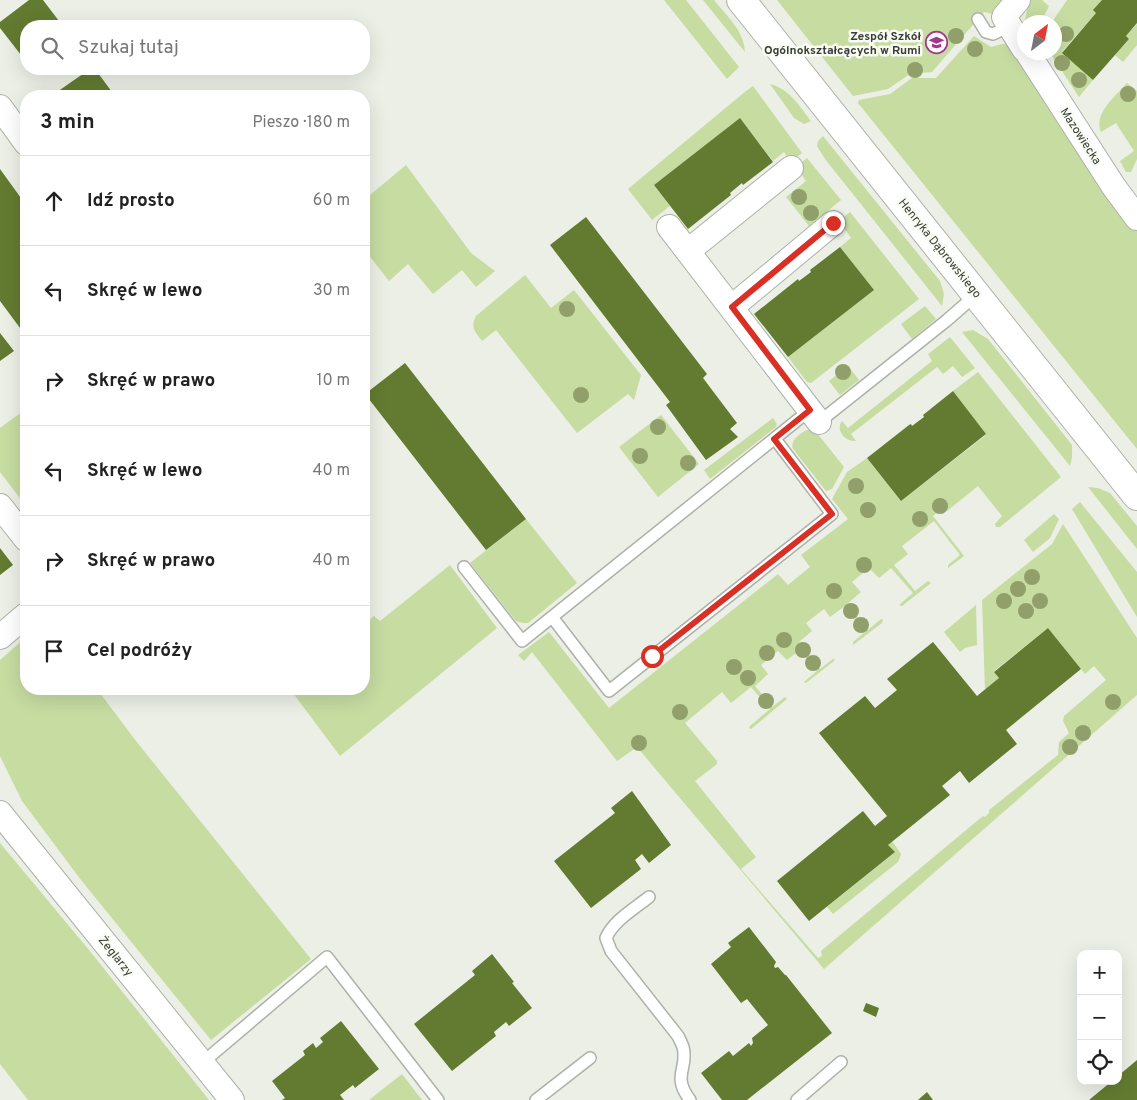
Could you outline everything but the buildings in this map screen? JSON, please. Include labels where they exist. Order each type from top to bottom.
[{"type":"street","name":"Henryka Dąbrowskiego","points":[[741,0],[1137,496]]},
{"type":"street","points":[[1017,38],[1004,16],[1018,0]]},
{"type":"street","name":"Mazowiecka","points":[[1032,60],[1114,187],[1137,218]]},
{"type":"street","points":[[0,107],[20,135]]},
{"type":"street","points":[[688,250],[791,168]]},
{"type":"street","points":[[732,307],[833,223]]},
{"type":"street","points":[[670,227],[815,416]]},
{"type":"street","points":[[0,506],[20,531]]},
{"type":"street","points":[[0,637],[20,620]]},
{"type":"street","name":"Żeglarzy","points":[[0,813],[232,1100]]},
{"type":"lane","points":[[978,19],[986,32],[993,34],[1010,26]]},
{"type":"lane","points":[[464,567],[522,641],[774,439],[815,416],[946,321],[977,294]]},
{"type":"lane","points":[[552,618],[609,691],[832,514],[774,439]]},
{"type":"lane","points":[[649,898],[615,925],[609,931],[606,938],[611,951],[678,1036],[684,1048],[680,1078],[682,1087],[690,1100]]},
{"type":"lane","points":[[202,1063],[327,957],[438,1100]]},
{"type":"lane","points":[[536,1100],[590,1058]]},
{"type":"lane","points":[[797,1100],[841,1062]]},
{"type":"green space","points":[[664,0],[686,0],[739,67],[727,79]]},
{"type":"green space","points":[[703,0],[714,0],[729,18],[742,37],[745,52]]},
{"type":"green space","points":[[777,0],[1004,0],[993,14],[984,12],[932,72],[910,74],[888,89],[853,96]]},
{"type":"green space","points":[[1031,0],[1042,0],[1049,6],[1044,15],[1026,15]]},
{"type":"green space","points":[[1067,0],[1102,0],[1096,13],[1062,52],[1062,15],[1057,15]]},
{"type":"green space","points":[[1137,24],[1137,45],[1123,62],[1115,55],[1129,39],[1126,36]]},
{"type":"green space","points":[[974,36],[991,47],[1008,44],[1124,219],[1137,230],[1137,449],[858,103],[859,100],[890,94],[912,78],[936,78]]},
{"type":"green space","points":[[1062,52],[1093,80],[1079,97],[1055,60],[1062,60]]},
{"type":"green space","points":[[1127,83],[1137,91],[1137,159],[1131,172],[1126,172],[1120,161],[1134,151],[1116,123],[1101,132],[1099,125],[1100,118],[1107,105]]},
{"type":"green space","points":[[770,84],[789,94],[811,121],[804,124],[794,118]]},
{"type":"green space","points":[[753,86],[802,153],[791,162],[784,152],[773,161],[740,119],[654,185],[670,206],[652,220],[628,189]]},
{"type":"green space","points":[[823,136],[940,281],[944,294],[942,306],[825,159],[817,146],[818,141]]},
{"type":"green space","points":[[807,158],[841,200],[809,226],[786,197],[806,181],[796,167]]},
{"type":"green space","points":[[406,165],[471,253],[495,271],[476,287],[462,270],[433,294],[408,264],[389,281],[370,257],[370,195]]},
{"type":"green space","points":[[850,212],[919,299],[811,383],[807,382],[788,357],[873,290],[840,247],[851,238],[839,221]]},
{"type":"green space","points":[[525,275],[551,308],[574,290],[641,375],[634,400],[628,394],[577,433],[496,330],[482,341],[474,329],[473,323],[476,316]]},
{"type":"green space","points":[[925,306],[936,319],[912,339],[901,324]]},
{"type":"green space","points":[[973,330],[988,339],[1072,445],[1070,466],[962,332]]},
{"type":"green space","points":[[950,337],[975,368],[962,377],[953,366],[943,374],[937,367],[851,434],[856,441],[848,440],[842,435],[840,424],[842,421],[848,428],[932,361],[928,354]]},
{"type":"green space","points":[[848,366],[859,380],[840,395],[829,381]]},
{"type":"green space","points":[[978,372],[1061,477],[1000,527],[996,527],[995,524],[1002,516],[978,486],[947,511],[944,507],[933,516],[964,556],[948,568],[948,565],[960,555],[934,521],[902,546],[908,554],[894,565],[915,591],[928,581],[931,583],[902,606],[900,604],[913,593],[891,568],[879,578],[869,568],[852,582],[861,592],[847,604],[868,630],[881,619],[883,620],[882,623],[853,645],[853,642],[865,632],[845,606],[830,617],[824,609],[806,623],[812,631],[799,642],[820,669],[835,659],[834,661],[806,683],[804,682],[817,671],[800,650],[787,660],[778,651],[761,665],[768,674],[755,686],[772,707],[785,697],[787,699],[751,729],[749,728],[750,726],[770,709],[751,687],[731,703],[722,692],[685,723],[717,761],[717,764],[695,781],[756,857],[741,869],[818,958],[822,956],[821,951],[983,816],[985,817],[989,810],[1058,755],[1059,742],[1069,733],[1063,721],[1064,716],[1106,680],[1094,666],[1085,674],[1048,628],[994,671],[999,678],[985,690],[982,600],[1052,544],[1063,524],[1137,638],[1137,695],[824,969],[637,747],[617,761],[532,652],[524,661],[518,655],[549,632],[609,708],[778,574],[788,585],[810,567],[801,555],[848,519],[832,499],[847,472],[867,458],[901,501],[986,435],[953,391]]},
{"type":"green space","points":[[20,413],[20,498],[0,472],[0,428]]},
{"type":"green space","points":[[661,415],[699,464],[658,497],[619,447]]},
{"type":"green space","points":[[773,418],[777,424],[776,427],[710,479],[704,470]]},
{"type":"green space","points":[[806,430],[812,430],[817,433],[844,467],[832,489],[826,491],[793,449],[794,440]]},
{"type":"green space","points":[[1088,487],[1098,488],[1110,493],[1137,526],[1137,549]]},
{"type":"green space","points":[[1080,502],[1137,572],[1137,617],[1072,509]]},
{"type":"green space","points":[[1054,514],[1059,519],[1050,538],[1033,552],[1024,540]]},
{"type":"green space","points":[[526,519],[577,583],[528,623],[523,623],[516,621],[470,563]]},
{"type":"green space","points":[[450,565],[497,628],[340,756],[294,695],[370,695],[370,619],[374,616],[380,621]]},
{"type":"green space","points":[[976,605],[977,645],[965,648],[960,652],[944,632]]},
{"type":"green space","points":[[20,642],[20,695],[102,695],[136,741],[311,959],[211,1040],[81,880],[22,801],[0,756],[0,660]]},
{"type":"green space","points":[[892,841],[901,854],[898,862],[833,914],[827,907],[894,853],[888,845]]},
{"type":"green space","points":[[0,843],[89,950],[209,1100],[28,1100],[0,1064]]},
{"type":"green space","points":[[402,1074],[422,1100],[369,1100]]},
{"type":"place","name":"Zespół Szkół Ogólnokształcących w Rumi","points":[[937,43]]},
{"type":"route","points":[[652,656],[832,514],[774,439],[810,410],[732,307],[833,223]]}]
